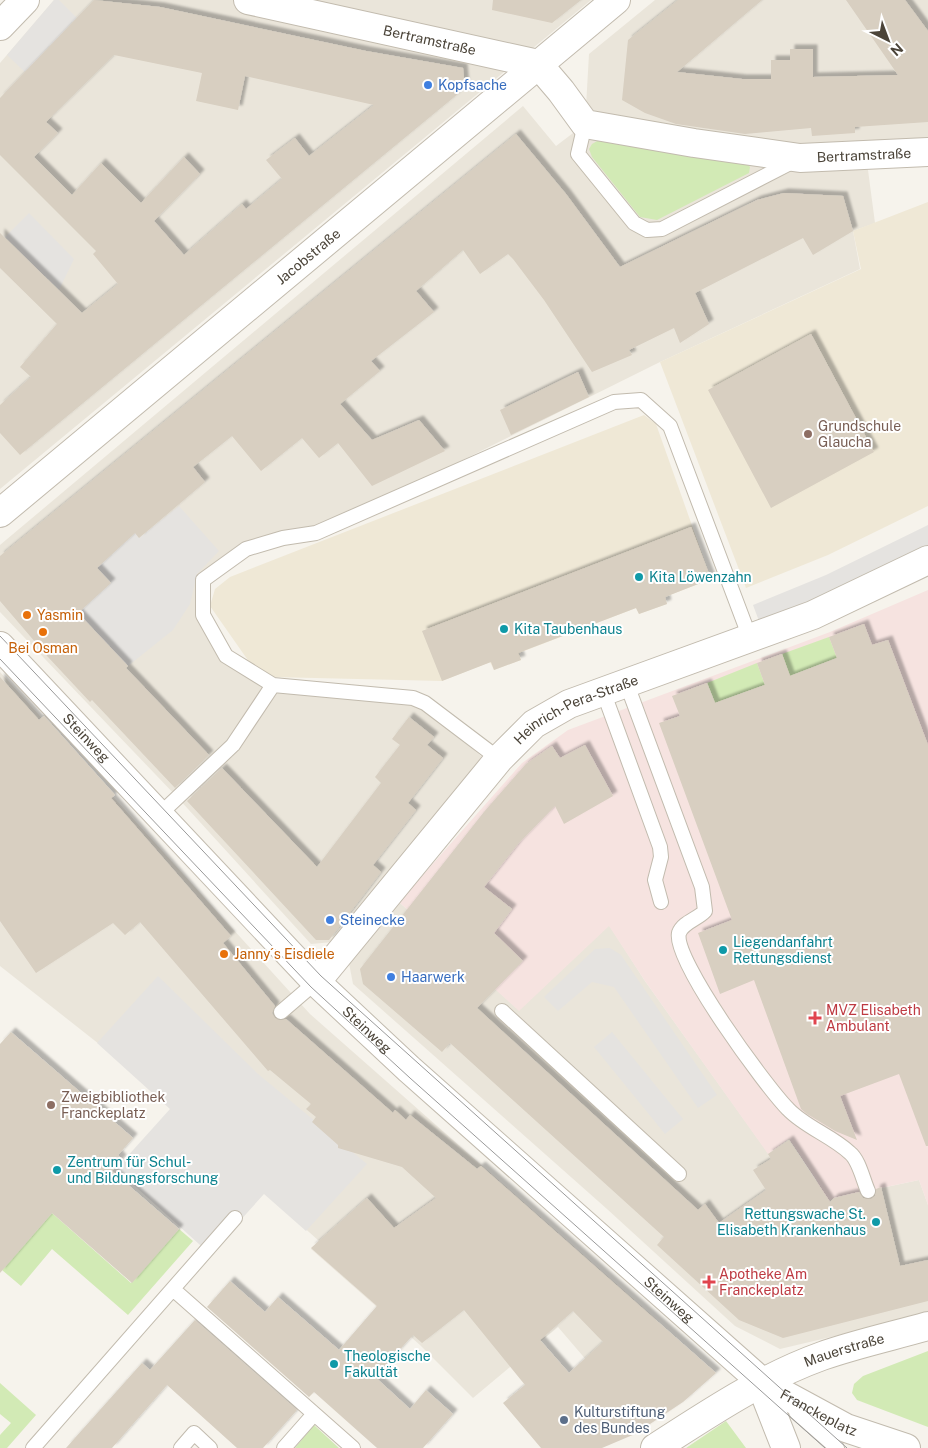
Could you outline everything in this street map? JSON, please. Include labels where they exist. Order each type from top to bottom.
[{"type":"street","points":[[0,26],[25,0]]},
{"type":"street","name":"Bertramstraße","points":[[248,0],[538,64]]},
{"type":"street","name":"Jacobstraße","points":[[0,513],[616,0]]},
{"type":"street","points":[[538,64],[585,124]]},
{"type":"street","name":"Bertramstraße","points":[[585,124],[694,143],[800,158],[928,152]]},
{"type":"street","name":"Heinrich-Pera-Straße","points":[[316,982],[498,759],[534,724],[554,711],[614,687],[813,615],[928,560]]},
{"type":"street","name":"Steinweg","points":[[0,646],[316,982],[409,1069],[472,1122],[762,1383]]},
{"type":"street","name":"Mauerstraße","points":[[762,1383],[822,1356],[928,1326]]},
{"type":"street","points":[[655,1448],[728,1401],[762,1383]]},
{"type":"street","name":"Franckeplatz","points":[[762,1383],[767,1401],[786,1448]]},
{"type":"street","name":"Franckeplatz","points":[[762,1383],[846,1428],[906,1448]]},
{"type":"lane","name":"Bertramstraße","points":[[585,124],[578,154],[634,223],[647,230],[662,229],[800,158]]},
{"type":"lane","points":[[498,759],[425,704],[413,698],[273,685],[226,656],[203,615],[203,580],[246,549],[283,538],[316,533],[614,402],[641,400],[670,426],[750,638]]},
{"type":"lane","points":[[159,816],[233,745],[273,685]]},
{"type":"lane","points":[[614,687],[660,847],[661,857],[655,880],[662,902]]},
{"type":"lane","points":[[614,687],[702,888],[705,911],[686,924],[679,933],[680,945],[698,985],[788,1110],[852,1154],[868,1190]]},
{"type":"lane","points":[[281,1012],[316,982]]},
{"type":"lane","points":[[502,1011],[678,1174]]},
{"type":"lane","points":[[33,1448],[236,1218]]},
{"type":"lane","points":[[174,1290],[353,1448]]},
{"type":"lane","points":[[762,1383],[837,1448]]},
{"type":"lane","points":[[284,1448],[314,1414]]},
{"type":"lane","points":[[181,1448],[194,1433],[210,1448]]},
{"type":"shaded area","points":[[54,0],[591,0],[0,489],[0,63]]},
{"type":"shaded area","points":[[54,0],[59,0],[77,18],[25,72],[7,55]]},
{"type":"shaded area","points":[[655,0],[928,0],[928,151],[866,155],[875,223],[853,231],[860,269],[660,362],[316,533],[246,549],[203,580],[203,615],[226,657],[273,685],[417,700],[482,757],[333,942],[311,944],[178,798],[0,612],[0,545],[523,106],[556,146],[585,124],[589,54]]},
{"type":"shaded area","name":"Grundschule Glaucha","points":[[928,202],[928,506],[828,555],[746,588],[660,362],[861,269],[853,231]]},
{"type":"shaded area","points":[[29,213],[74,259],[59,290],[5,237]]},
{"type":"shaded area","points":[[644,415],[656,424],[711,579],[665,597],[667,604],[639,614],[636,608],[519,653],[521,660],[494,670],[490,662],[442,681],[273,677],[252,666],[210,606],[215,589],[230,577]]},
{"type":"shaded area","points":[[179,506],[219,551],[197,574],[190,604],[173,630],[128,666],[78,613],[110,583],[97,567],[135,533],[139,538]]},
{"type":"shaded area","points":[[928,525],[928,545],[834,591],[759,621],[753,605],[826,575]]},
{"type":"shaded area","points":[[928,590],[928,1205],[919,1180],[834,1198],[818,1208],[818,1183],[789,1139],[768,1154],[645,981],[609,926],[519,1011],[399,902],[522,763],[568,730],[830,632]]},
{"type":"shaded area","points":[[0,672],[310,1014],[656,1319],[606,1383],[558,1327],[473,1398],[420,1345],[311,1249],[319,1241],[99,1044],[0,966]]},
{"type":"shaded area","points":[[399,902],[519,1010],[609,925],[645,981],[768,1153],[789,1139],[813,1178],[835,1198],[919,1180],[928,1205],[928,1314],[780,1349],[735,1326],[607,1209],[353,984],[349,963]]},
{"type":"shaded area","points":[[610,948],[621,955],[717,1095],[698,1108],[614,987],[592,982],[558,1011],[544,997],[595,949]]},
{"type":"shaded area","points":[[158,976],[258,1074],[367,1164],[306,1231],[264,1194],[210,1254],[116,1169],[170,1109],[97,1043]]},
{"type":"shaded area","points":[[612,1032],[683,1119],[665,1134],[594,1047]]},
{"type":"green space","points":[[599,140],[746,162],[750,167],[749,173],[657,220],[640,217],[592,157],[589,149],[592,144]]},
{"type":"green space","points":[[829,637],[837,658],[790,676],[782,654]]},
{"type":"green space","points":[[757,663],[765,685],[715,703],[707,683]]},
{"type":"green space","points":[[52,1213],[131,1283],[179,1229],[193,1241],[128,1315],[52,1249],[21,1286],[2,1270]]},
{"type":"green space","points":[[928,1351],[928,1427],[857,1400],[852,1393],[854,1384],[863,1376]]},
{"type":"green space","points":[[0,1383],[36,1415],[7,1448],[0,1448],[0,1435],[11,1423],[0,1414]]},
{"type":"green space","points":[[726,1421],[746,1448],[686,1448]]},
{"type":"green space","points":[[314,1425],[339,1448],[295,1448]]},
{"type":"building","points":[[94,0],[160,7],[366,51],[463,68],[465,88],[20,455],[0,433],[0,405],[31,377],[20,367],[57,324],[0,268],[0,233],[82,313],[118,284],[93,254],[96,251],[0,155],[0,98]],"holes":[[[114,55],[202,73],[196,101],[238,110],[245,76],[374,105],[309,156],[295,138],[266,160],[282,179],[246,209],[242,204],[184,255],[154,221],[200,174],[184,157],[141,203],[101,163],[72,195],[34,157],[58,133],[46,122]]]},
{"type":"building","points":[[493,0],[581,0],[552,23],[492,10]]},
{"type":"building","points":[[678,0],[762,0],[677,72],[742,79],[771,79],[771,60],[790,60],[790,49],[813,49],[813,77],[898,75],[846,0],[905,0],[928,31],[928,122],[855,127],[855,133],[812,136],[811,128],[745,134],[676,124],[645,113],[622,100],[628,40]]},
{"type":"building","points":[[516,134],[566,194],[620,267],[757,200],[784,193],[843,196],[853,231],[813,255],[803,238],[695,293],[709,324],[680,343],[674,328],[629,350],[632,355],[592,372],[544,300],[508,254],[480,274],[463,250],[416,291],[434,312],[371,361],[380,371],[340,404],[372,440],[419,420],[445,451],[372,486],[338,443],[319,458],[302,438],[261,471],[232,436],[193,467],[205,482],[139,538],[135,533],[97,568],[111,583],[78,613],[128,666],[126,668],[209,755],[175,788],[92,700],[90,702],[0,601],[0,556]]},
{"type":"building","points":[[811,334],[874,452],[771,508],[708,390]]},
{"type":"building","points":[[578,372],[589,397],[511,435],[500,410]]},
{"type":"building","points":[[691,527],[711,579],[665,597],[667,604],[639,614],[636,608],[518,653],[521,660],[494,670],[491,662],[442,681],[422,631]]},
{"type":"building","points":[[864,624],[872,645],[888,640],[928,745],[928,1146],[926,1146],[899,1074],[840,1096],[857,1140],[835,1131],[807,1114],[801,1109],[754,980],[720,994],[698,933],[732,920],[659,723],[680,716],[672,696],[707,683],[715,703],[765,685],[757,663],[782,654],[790,676],[837,658],[829,637]]},
{"type":"building","points":[[0,677],[39,720],[44,716],[115,795],[111,798],[231,936],[223,943],[275,1006],[272,1013],[275,1018],[279,1020],[286,1019],[393,1113],[395,1110],[406,1120],[410,1115],[477,1169],[481,1166],[716,1373],[683,1402],[635,1434],[602,1448],[541,1448],[503,1403],[525,1385],[464,1310],[422,1343],[413,1335],[375,1377],[410,1409],[426,1390],[453,1414],[423,1448],[377,1448],[314,1392],[309,1397],[207,1307],[230,1281],[265,1312],[278,1297],[339,1350],[377,1306],[311,1248],[367,1198],[394,1228],[436,1198],[402,1167],[338,1148],[338,1145],[312,1122],[316,1117],[306,1109],[311,1104],[270,1070],[268,1071],[140,922],[125,935],[113,923],[36,973],[0,921]],"holes":[[[573,1311],[603,1342],[569,1373],[540,1340]]]},
{"type":"building","points":[[409,717],[434,737],[427,745],[443,758],[408,803],[416,810],[373,865],[381,872],[329,940],[316,940],[187,801],[222,768],[317,867],[381,783],[375,777],[400,745],[392,739]]},
{"type":"building","points":[[585,745],[613,796],[564,824],[555,806],[518,844],[484,887],[512,909],[494,933],[523,961],[477,1008],[698,1210],[705,1204],[719,1223],[766,1190],[753,1170],[771,1159],[768,1154],[789,1140],[830,1202],[834,1198],[859,1192],[863,1198],[871,1199],[875,1196],[876,1189],[881,1187],[900,1266],[928,1260],[928,1301],[783,1338],[739,1320],[657,1245],[664,1237],[450,1043],[442,1052],[363,984],[360,969],[484,812],[526,764],[552,746],[560,758]]},
{"type":"building","name":"Zentrum für Schul- und Bildungsforschung","points":[[11,1032],[133,1138],[118,1155],[122,1159],[112,1171],[179,1229],[132,1283],[52,1213],[0,1273],[0,1044]]},
{"type":"building","points":[[195,1320],[297,1410],[263,1448],[237,1448],[167,1385],[112,1448],[66,1448],[142,1363],[150,1370]]},
{"type":"tram line","points":[[0,636],[321,976],[847,1448]]},
{"type":"tram line","points":[[0,659],[311,987],[410,1078],[825,1448]]},
{"type":"place","name":"Kopfsache","points":[[428,85]]},
{"type":"place","name":"Grundschule Glaucha","points":[[808,434]]},
{"type":"place","name":"Kita Löwenzahn","points":[[639,577]]},
{"type":"place","name":"Yasmin","points":[[27,615]]},
{"type":"place","name":"Kita Taubenhaus","points":[[504,629]]},
{"type":"place","name":"Bei Osman","points":[[43,632]]},
{"type":"place","name":"Steinecke","points":[[330,920]]},
{"type":"place","name":"Liegendanfahrt Rettungsdienst","points":[[723,950]]},
{"type":"place","name":"Janny´s Eisdiele","points":[[224,954]]},
{"type":"place","name":"Haarwerk","points":[[391,977]]},
{"type":"place","name":"MVZ Elisabeth Ambulant","points":[[815,1018]]},
{"type":"place","name":"Zweigbibliothek Franckeplatz","points":[[51,1105]]},
{"type":"place","name":"Zentrum für Schul- und Bildungsforschung","points":[[57,1170]]},
{"type":"place","name":"Rettungswache St. Elisabeth Krankenhaus","points":[[876,1222]]},
{"type":"place","name":"Apotheke Am Franckeplatz","points":[[709,1282]]},
{"type":"place","name":"Theologische Fakultät","points":[[334,1364]]},
{"type":"place","name":"Kulturstiftung des Bundes","points":[[564,1420]]}]
